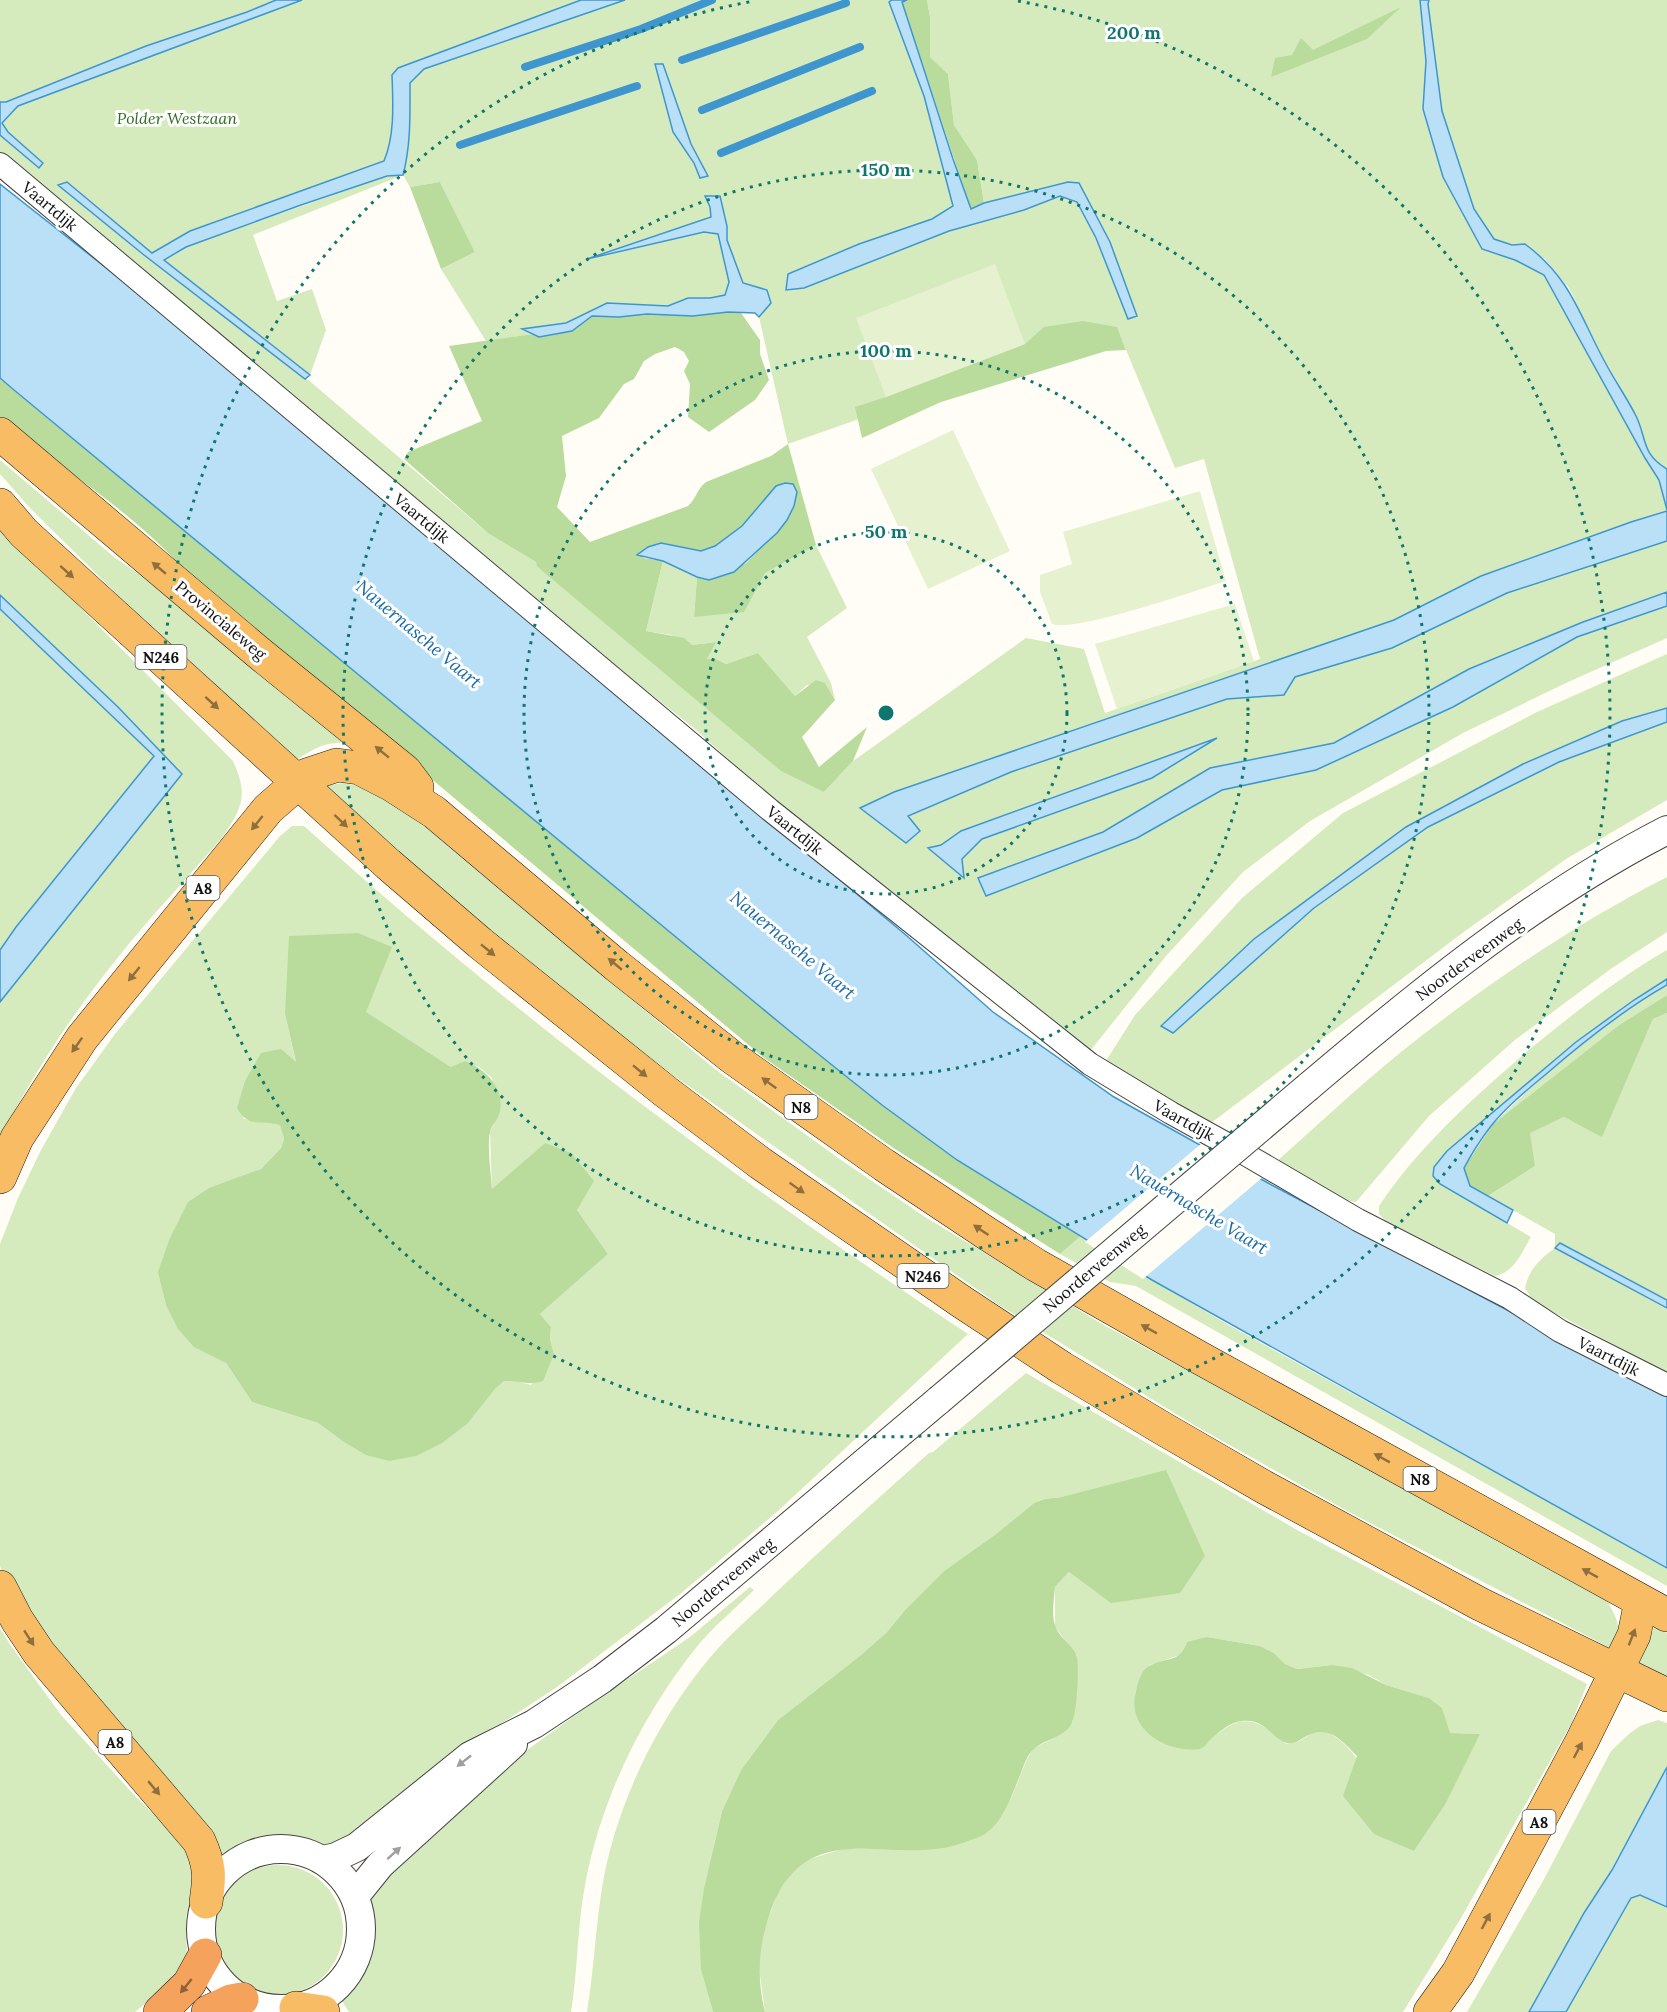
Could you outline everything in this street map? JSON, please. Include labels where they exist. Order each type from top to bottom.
[{"type":"highway","name":"Provincialeweg","points":[[0,434],[259,653],[405,771],[434,812]]},
{"type":"highway","name":"N246","points":[[0,505],[24,533],[388,864],[480,943],[666,1092],[760,1162],[962,1302],[1112,1398],[1264,1487],[1480,1604],[1616,1670]]},
{"type":"highway","name":"A8","points":[[0,1177],[16,1138],[82,1038],[268,809],[298,782],[317,770],[337,765],[359,768],[392,785],[434,812]]},
{"type":"highway","name":"N8","points":[[434,812],[633,979],[734,1058],[865,1152],[986,1233],[1200,1358],[1654,1608]]},
{"type":"highway","name":"A8","points":[[0,1587],[17,1620],[39,1653],[199,1841],[210,1875],[206,1902]]},
{"type":"highway","name":"A8","points":[[1430,2012],[1458,1973],[1582,1741],[1634,1635],[1654,1608]]},
{"type":"highway","points":[[1616,1670],[1667,1695]]},
{"type":"highway","points":[[160,2012],[189,1984],[205,1955]]},
{"type":"highway","points":[[208,2012],[231,2001],[242,1999]]},
{"type":"street","name":"Vaartdijk","points":[[0,164],[770,810],[1090,1064],[1358,1220],[1510,1298],[1560,1331],[1667,1385]]},
{"type":"street","name":"Noorderveenweg","points":[[323,1860],[336,1857],[357,1847],[470,1756],[534,1724],[602,1679],[666,1630],[1399,1010],[1483,946],[1563,891],[1667,830]]},
{"type":"street","name":"Noorderveenweg","points":[[355,1896],[380,1865],[534,1724]]},
{"type":"street","points":[[286,1848],[323,1860],[344,1878],[355,1896],[361,1919],[359,1944],[350,1967],[337,1984],[318,1999],[310,2010],[273,2009],[242,1999],[216,1977],[205,1955],[201,1922],[214,1884],[235,1863],[260,1852],[286,1848]]},
{"type":"green space","name":"Polder Westzaan","points":[[0,0],[593,0],[407,66],[402,158],[152,253],[67,182],[58,185],[144,255],[306,378],[489,534],[536,562],[824,792],[853,761],[1026,638],[1084,649],[1105,713],[1260,659],[1204,459],[1175,468],[1117,328],[788,444],[759,317],[771,302],[767,290],[743,283],[727,240],[727,226],[710,207],[711,217],[596,256],[704,232],[718,234],[729,282],[725,295],[688,298],[668,306],[607,303],[566,323],[523,329],[533,334],[486,341],[441,269],[475,252],[440,182],[410,187],[403,175],[409,141],[410,83],[424,69],[625,0],[892,0],[890,2],[924,96],[953,206],[932,219],[859,244],[788,274],[804,288],[949,231],[1024,210],[1060,196],[1077,202],[1096,238],[1128,319],[1137,315],[1110,242],[1068,182],[984,203],[977,160],[954,125],[948,74],[930,57],[930,17],[927,0],[1420,0],[1426,61],[1423,109],[1482,249],[1515,260],[1544,275],[1659,480],[1667,511],[1481,576],[1394,620],[894,792],[860,808],[908,816],[1011,772],[1228,699],[1283,695],[1295,677],[1392,648],[1507,593],[1667,541],[1667,592],[1583,622],[1469,669],[1334,743],[1210,768],[1103,832],[979,878],[986,896],[1137,838],[1222,790],[1316,770],[1453,707],[1577,637],[1667,606],[1667,638],[1568,682],[1463,733],[1310,821],[1243,872],[1166,956],[1090,1051],[1025,1006],[757,785],[695,729],[565,626],[0,152],[0,135],[39,167],[0,124]]},
{"type":"green space","points":[[927,0],[930,17],[930,57],[948,74],[954,125],[977,160],[984,203],[971,210],[902,2]]},
{"type":"green space","points":[[1430,0],[1667,0],[1667,469],[1657,463],[1644,444],[1637,418],[1606,363],[1569,288],[1545,259],[1494,239],[1474,209],[1442,111],[1428,4]]},
{"type":"green space","points":[[1401,7],[1367,39],[1271,77],[1275,58],[1292,55],[1301,38],[1313,50]]},
{"type":"green space","points":[[403,175],[253,235],[277,301],[312,289],[326,330],[310,375],[163,260],[186,247],[387,176]]},
{"type":"green space","points":[[440,182],[475,252],[441,269],[410,187]]},
{"type":"green space","points":[[995,264],[1025,344],[886,397],[856,318]]},
{"type":"green space","points":[[728,312],[741,313],[760,340],[760,354],[769,380],[755,400],[709,432],[688,417],[690,384],[684,371],[689,361],[684,352],[675,347],[655,354],[644,361],[634,379],[624,384],[599,418],[562,436],[566,476],[557,507],[590,542],[688,506],[706,482],[771,456],[788,444],[816,545],[765,573],[744,612],[694,617],[697,577],[709,580],[746,563],[757,552],[776,486],[733,534],[713,548],[694,551],[661,543],[643,558],[663,561],[646,631],[684,638],[692,645],[716,642],[707,659],[716,659],[726,664],[758,653],[795,696],[816,680],[825,683],[835,700],[802,737],[819,767],[867,727],[853,761],[824,792],[781,771],[546,574],[536,562],[489,534],[404,459],[408,452],[482,421],[449,346],[533,334],[539,337],[572,331],[592,316],[619,317],[647,314],[693,316]]},
{"type":"green space","points":[[1083,321],[1117,327],[1126,350],[1106,351],[941,402],[862,438],[855,407],[1025,344],[1044,327]]},
{"type":"green space","points":[[0,379],[882,1105],[957,1160],[1081,1236],[1060,1254],[895,1149],[763,1057],[193,579],[133,520],[0,419]]},
{"type":"green space","points":[[953,430],[1010,551],[928,589],[871,469]]},
{"type":"green space","points":[[0,460],[114,557],[212,623],[345,740],[344,743],[330,744],[310,751],[292,763],[208,677],[120,597],[31,509],[0,474]]},
{"type":"green space","points":[[1200,491],[1226,581],[1110,617],[1066,625],[1052,624],[1040,592],[1040,575],[1072,564],[1063,532]]},
{"type":"green space","points":[[0,527],[233,761],[242,791],[236,816],[224,835],[132,940],[86,999],[40,1067],[0,1139]]},
{"type":"green space","points":[[816,545],[847,608],[807,637],[831,683],[835,700],[825,683],[807,685],[795,696],[758,653],[726,664],[716,659],[707,659],[715,642],[691,645],[671,635],[646,631],[663,561],[697,577],[694,617],[765,573]]},
{"type":"green space","points":[[1235,604],[1254,661],[1117,709],[1095,644]]},
{"type":"green space","points":[[1667,654],[1667,800],[1566,859],[1465,931],[1211,1123],[1104,1064],[1135,1015],[1242,898],[1343,813],[1537,712]]},
{"type":"green space","points":[[343,783],[366,787],[394,801],[716,1070],[925,1217],[1102,1324],[1267,1414],[1340,1449],[1607,1600],[1618,1624],[1619,1636],[1616,1651],[1349,1512],[1194,1425],[1002,1307],[670,1073],[554,984],[478,920],[421,878],[325,786]]},
{"type":"green space","points":[[292,826],[304,826],[462,963],[626,1092],[795,1216],[968,1334],[779,1510],[680,1594],[557,1687],[458,1752],[352,1838],[327,1845],[280,1839],[257,1841],[222,1856],[78,1690],[0,1566],[0,1244],[18,1198],[41,1150],[76,1088],[115,1034],[280,836]],"holes":[[[391,947],[365,1012],[451,1067],[478,1066],[492,1078],[499,1115],[490,1131],[492,1190],[545,1143],[577,1210],[608,1254],[540,1314],[551,1327],[550,1339],[554,1354],[531,1385],[504,1381],[494,1390],[341,1440],[318,1423],[252,1402],[226,1363],[166,1305],[159,1272],[169,1240],[242,1177],[261,1169],[281,1148],[284,1139],[280,1124],[243,1118],[296,1063],[285,1014]]]},
{"type":"green space","points":[[1667,877],[1667,932],[1612,968],[1515,1040],[1429,1116],[1356,1202],[1345,1200],[1278,1160],[1385,1065],[1464,1004],[1563,936]]},
{"type":"green space","points":[[358,933],[392,947],[366,1012],[451,1067],[465,1061],[480,1069],[497,1089],[501,1106],[489,1138],[492,1189],[545,1143],[571,1153],[594,1181],[577,1210],[608,1254],[540,1314],[551,1327],[550,1339],[554,1354],[543,1381],[532,1383],[504,1381],[467,1424],[442,1443],[416,1456],[389,1461],[366,1455],[318,1423],[252,1402],[226,1363],[194,1347],[178,1329],[166,1305],[158,1272],[169,1240],[188,1202],[209,1188],[261,1169],[281,1148],[284,1139],[280,1125],[251,1121],[241,1115],[237,1108],[245,1081],[261,1053],[281,1049],[296,1062],[285,1014],[289,936]]},
{"type":"green space","points":[[1667,950],[1667,979],[1576,1042],[1447,1151],[1440,1184],[1531,1237],[1521,1255],[1507,1271],[1495,1276],[1388,1224],[1379,1214],[1379,1206],[1412,1163],[1449,1123],[1530,1049],[1613,984]]},
{"type":"green space","points":[[1667,985],[1667,995],[1619,1025],[1493,1124],[1533,1086],[1597,1032]]},
{"type":"green space","points":[[1667,995],[1667,1013],[1653,1019],[1602,1137],[1564,1117],[1530,1133],[1535,1166],[1488,1196],[1470,1186],[1464,1168],[1493,1124],[1619,1025]]},
{"type":"green space","points":[[1667,1013],[1667,1300],[1560,1243],[1555,1248],[1555,1234],[1488,1196],[1535,1166],[1529,1133],[1564,1117],[1602,1136],[1653,1019]]},
{"type":"green space","points":[[1081,1236],[1234,1328],[1667,1568],[1667,1586],[1136,1286],[1110,1282],[1060,1254]]},
{"type":"green space","points":[[1555,1248],[1667,1308],[1667,1373],[1531,1298],[1525,1288],[1529,1275],[1540,1260]]},
{"type":"green space","points":[[1026,1373],[1297,1530],[1587,1684],[1571,1724],[1461,1918],[1403,2012],[765,2012],[759,1968],[763,1932],[777,1895],[791,1873],[807,1860],[842,1849],[880,1849],[984,1834],[1003,1814],[1034,1748],[1062,1734],[1073,1721],[1077,1690],[1077,1656],[1055,1627],[1055,1587],[1069,1572],[1112,1603],[1062,1497],[1043,1499],[1034,1503],[996,1534],[944,1571],[886,1633],[778,1720],[741,1770],[722,1811],[714,1845],[701,1970],[713,2012],[587,2012],[599,1910],[610,1850],[627,1797],[664,1722],[679,1698],[727,1639],[850,1524],[929,1453]],"holes":[[[1207,1637],[1260,1646],[1274,1653],[1285,1664],[1297,1669],[1332,1665],[1369,1675],[1386,1685],[1429,1698],[1442,1708],[1449,1733],[1479,1734],[1445,1805],[1414,1851],[1374,1782],[1348,1748],[1335,1736],[1318,1731],[1290,1744],[1285,1743],[1263,1726],[1250,1721],[1230,1725],[1217,1734],[1135,1694],[1141,1675],[1150,1665],[1177,1656]]]},
{"type":"green space","points":[[1166,1470],[1205,1556],[1180,1593],[1111,1603],[1069,1572],[1055,1587],[1054,1624],[1077,1657],[1077,1689],[1073,1720],[1066,1731],[1039,1745],[1029,1754],[998,1822],[981,1836],[940,1848],[856,1849],[831,1852],[808,1861],[787,1879],[767,1922],[760,1960],[760,1986],[765,2012],[713,2012],[701,1970],[699,1922],[704,1889],[722,1811],[741,1770],[778,1720],[886,1633],[944,1571],[996,1534],[1034,1503]]},
{"type":"green space","points":[[750,1587],[754,1590],[705,1637],[660,1699],[627,1758],[613,1789],[592,1852],[585,1885],[571,2012],[349,2012],[340,1998],[356,1973],[368,1942],[368,1910],[373,1890],[484,1781],[588,1706],[690,1637]]},
{"type":"green space","points":[[1655,1626],[1667,1633],[1667,1676],[1638,1662]]},
{"type":"green space","points":[[0,1628],[61,1715],[136,1797],[181,1841],[193,1860],[193,1888],[186,1917],[187,1958],[177,1976],[135,2012],[0,2012]]},
{"type":"green space","points":[[1207,1637],[1260,1646],[1274,1653],[1285,1664],[1297,1669],[1332,1665],[1352,1668],[1386,1685],[1429,1698],[1442,1708],[1450,1733],[1480,1734],[1445,1805],[1414,1851],[1374,1834],[1343,1796],[1357,1756],[1333,1735],[1320,1732],[1289,1743],[1282,1741],[1257,1723],[1243,1721],[1224,1728],[1202,1748],[1191,1750],[1163,1743],[1146,1731],[1140,1723],[1134,1703],[1142,1673],[1151,1665],[1177,1656],[1187,1642]]},
{"type":"green space","points":[[1658,1720],[1667,1723],[1667,1767],[1529,2012],[1467,2012],[1543,1881],[1611,1751],[1640,1726]]},
{"type":"green space","points":[[278,1865],[303,1870],[324,1884],[338,1905],[343,1930],[338,1955],[324,1976],[303,1990],[278,1995],[253,1990],[232,1976],[218,1955],[213,1930],[218,1905],[232,1884],[253,1870]]},
{"type":"green space","points":[[1640,1895],[1667,1907],[1667,2012],[1566,2012],[1627,1904],[1631,1898]]},
{"type":"water","points":[[276,0],[302,0],[18,106],[2,123],[8,132],[43,163],[39,168],[0,135],[0,102],[6,102],[146,46]]},
{"type":"water","points":[[581,0],[625,0],[424,69],[410,83],[409,141],[403,175],[387,176],[301,205],[186,247],[164,260],[310,375],[305,379],[144,255],[58,185],[67,182],[152,253],[190,231],[384,161],[392,130],[392,75],[398,68]]},
{"type":"water","points":[[907,0],[902,2],[971,209],[984,203],[1068,182],[1079,183],[1110,242],[1137,316],[1128,319],[1096,238],[1077,202],[1060,196],[1024,210],[949,231],[804,288],[786,290],[788,274],[859,244],[932,219],[953,206],[924,96],[889,2]]},
{"type":"water","points":[[1420,0],[1429,0],[1442,111],[1474,209],[1494,239],[1512,245],[1525,244],[1541,257],[1564,284],[1636,416],[1649,451],[1667,469],[1667,510],[1659,480],[1544,275],[1515,260],[1482,249],[1443,177],[1423,109],[1426,61]]},
{"type":"water","points":[[655,64],[663,64],[691,144],[708,176],[700,178],[694,163],[673,132]]},
{"type":"water","name":"Nauernasche Vaart","points":[[0,184],[157,308],[907,936],[993,1012],[1114,1097],[1268,1183],[1667,1395],[1667,1568],[1152,1280],[957,1160],[882,1105],[792,1033],[14,390],[0,378]]},
{"type":"water","points":[[705,196],[720,196],[727,226],[727,240],[743,283],[767,290],[771,303],[759,317],[755,313],[728,312],[693,316],[647,314],[619,317],[592,316],[572,331],[539,337],[522,329],[566,323],[607,303],[668,306],[688,298],[725,295],[729,282],[718,234],[704,232],[587,259],[711,217]]},
{"type":"water","points":[[785,483],[793,484],[797,492],[794,506],[787,520],[777,533],[734,572],[709,580],[697,577],[663,561],[637,555],[648,547],[661,543],[701,551],[715,546],[742,526],[776,486]]},
{"type":"water","points":[[1667,511],[1667,541],[1507,593],[1392,648],[1295,677],[1284,695],[1227,699],[1011,772],[908,816],[920,831],[906,843],[860,808],[894,792],[1394,620],[1481,576]]},
{"type":"water","points":[[1667,592],[1667,606],[1577,637],[1453,707],[1316,770],[1222,790],[1137,838],[986,896],[978,878],[1103,832],[1210,768],[1334,743],[1469,669],[1583,622]]},
{"type":"water","points":[[0,595],[118,707],[182,774],[0,1002],[0,950],[154,756],[0,609]]},
{"type":"water","points":[[1667,708],[1667,722],[1559,762],[1428,827],[1314,908],[1173,1033],[1161,1026],[1254,939],[1406,827],[1523,764],[1622,721]]},
{"type":"water","points":[[1217,738],[1152,778],[982,839],[962,859],[964,878],[928,848],[941,845],[961,831]]},
{"type":"water","points":[[1667,979],[1667,985],[1604,1027],[1510,1105],[1477,1146],[1464,1168],[1470,1186],[1513,1210],[1507,1223],[1440,1184],[1433,1176],[1434,1167],[1447,1151],[1576,1042]]},
{"type":"water","points":[[1560,1243],[1667,1300],[1667,1308],[1555,1248]]},
{"type":"water","points":[[1667,1767],[1667,1907],[1640,1895],[1631,1898],[1566,2012],[1529,2012],[1584,1913],[1612,1870]]},
{"type":"pier","points":[[1202,1143],[1263,1177],[1143,1279],[1085,1242]]},
{"type":"waterway","points":[[525,67],[641,29],[712,0]]},
{"type":"waterway","points":[[682,60],[846,3]]},
{"type":"waterway","points":[[702,110],[860,47]]},
{"type":"waterway","points":[[460,145],[637,86]]},
{"type":"waterway","points":[[721,153],[872,91]]}]
